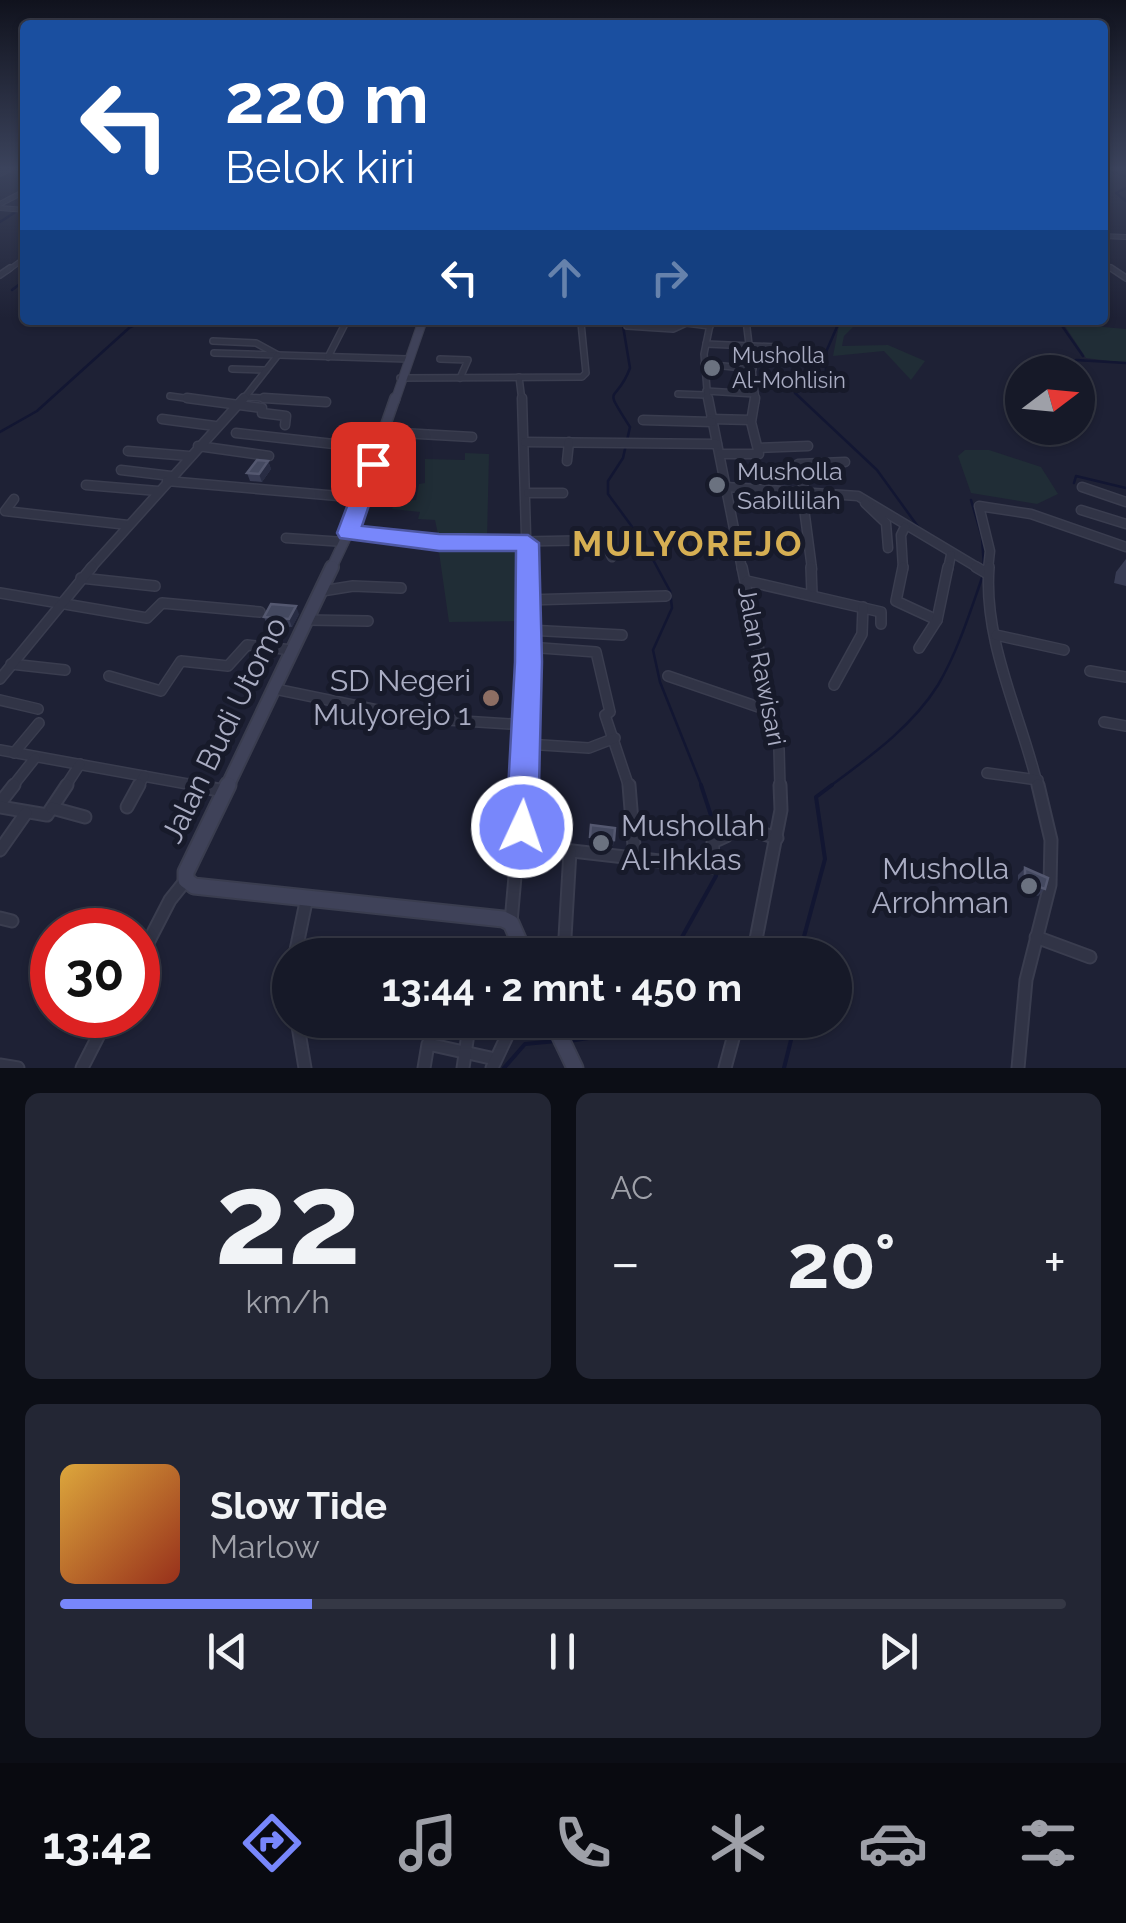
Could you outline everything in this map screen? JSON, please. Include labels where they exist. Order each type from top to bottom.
[{"type":"street","points":[[328,357],[344,325]]},
{"type":"street","name":"Jalan Budi Utomo","points":[[421,325],[346,538],[186,880],[194,886],[307,896],[511,923]]},
{"type":"street","points":[[400,378],[585,376],[581,325]]},
{"type":"street","points":[[626,326],[673,329],[682,325]]},
{"type":"street","name":"Jalan Rawisari","points":[[711,325],[704,364],[706,393],[774,712],[782,786],[777,838],[756,938]]},
{"type":"street","points":[[746,325],[756,394],[752,420],[758,451]]},
{"type":"street","points":[[212,341],[256,343],[278,354]]},
{"type":"street","points":[[706,344],[778,347]]},
{"type":"street","points":[[214,353],[406,360]]},
{"type":"street","points":[[0,679],[60,602],[245,397],[278,354]]},
{"type":"street","points":[[440,360],[468,360],[460,378]]},
{"type":"street","points":[[704,364],[753,368]]},
{"type":"street","points":[[232,369],[266,370]]},
{"type":"street","points":[[518,938],[511,923],[520,845],[528,647],[528,493],[519,377]]},
{"type":"street","points":[[678,394],[756,394]]},
{"type":"street","points":[[170,396],[262,408],[262,413],[286,416],[286,425]]},
{"type":"street","points":[[245,397],[326,402]]},
{"type":"street","points":[[162,418],[216,426]]},
{"type":"street","points":[[643,420],[752,420]]},
{"type":"street","points":[[384,432],[472,437]]},
{"type":"street","points":[[236,433],[378,448]]},
{"type":"street","points":[[524,442],[758,451],[808,446]]},
{"type":"street","points":[[567,461],[568,442]]},
{"type":"street","points":[[198,446],[269,456]]},
{"type":"street","points":[[128,451],[189,456]]},
{"type":"street","points":[[812,594],[811,543],[798,464],[844,462]]},
{"type":"street","points":[[120,470],[361,498]]},
{"type":"street","points":[[86,485],[158,490]]},
{"type":"street","points":[[726,487],[858,496],[984,572]]},
{"type":"street","points":[[1082,487],[1126,502]]},
{"type":"street","points":[[528,493],[563,493]]},
{"type":"street","points":[[858,496],[886,524],[888,548]]},
{"type":"street","points":[[14,499],[4,511],[128,526]]},
{"type":"street","points":[[18,514],[28,504]]},
{"type":"street","points":[[1018,1068],[1024,995],[1052,865],[1048,820],[1038,780],[1000,667],[984,572],[990,551],[980,504],[1036,514],[1126,547]]},
{"type":"street","points":[[1081,510],[1126,524]]},
{"type":"street","points":[[905,527],[901,535],[903,572],[896,601],[937,620]]},
{"type":"street","points":[[286,538],[528,543],[604,540],[612,557]]},
{"type":"street","points":[[920,648],[937,620],[951,555]]},
{"type":"street","points":[[81,578],[154,586]]},
{"type":"street","points":[[746,582],[881,612],[881,624]]},
{"type":"street","points":[[322,591],[354,586],[401,588]]},
{"type":"street","points":[[0,593],[147,618],[162,604],[260,612]]},
{"type":"street","points":[[527,600],[666,596]]},
{"type":"street","points":[[834,686],[862,634],[863,607]]},
{"type":"street","points":[[308,620],[368,621]]},
{"type":"street","points":[[528,630],[622,635]]},
{"type":"street","points":[[996,635],[1064,650]]},
{"type":"street","points":[[109,676],[161,692],[181,661],[225,666],[245,646],[292,650]]},
{"type":"street","points":[[528,647],[596,652],[610,712],[605,715],[636,810],[635,858]]},
{"type":"street","points":[[12,664],[65,670]]},
{"type":"street","points":[[1090,671],[1126,677]]},
{"type":"street","points":[[668,676],[774,712]]},
{"type":"street","points":[[275,689],[416,718],[526,726]]},
{"type":"street","points":[[0,700],[38,708]]},
{"type":"street","points":[[1104,722],[1126,726]]},
{"type":"street","points":[[14,753],[39,723]]},
{"type":"street","points":[[526,744],[589,748],[615,738]]},
{"type":"street","points":[[0,750],[225,791]]},
{"type":"street","points":[[35,758],[0,805],[45,816],[80,764]]},
{"type":"street","points":[[987,772],[1038,780]]},
{"type":"street","points":[[127,807],[144,776]]},
{"type":"street","points":[[52,808],[85,817]]},
{"type":"street","points":[[0,850],[26,812]]},
{"type":"street","points":[[520,845],[712,867],[720,839],[735,825],[777,838]]},
{"type":"street","points":[[565,937],[570,851]]},
{"type":"street","points":[[160,919],[186,880]]},
{"type":"street","points":[[298,938],[307,896]]},
{"type":"street","points":[[1036,937],[1090,957]]},
{"type":"street","points":[[82,1068],[98,1038]]},
{"type":"street","points":[[300,1038],[305,1068]]},
{"type":"street","points":[[462,1068],[468,1038]]},
{"type":"street","points":[[424,1068],[428,1044],[466,1052],[493,1064],[506,1038]]},
{"type":"street","points":[[561,1038],[573,1063]]},
{"type":"street","points":[[725,1068],[733,1038]]},
{"type":"street","points":[[0,1065],[18,1068]]},
{"type":"shaded area","points":[[839,325],[855,325],[844,336],[842,346],[888,345],[925,361],[911,380],[884,351],[833,356]]},
{"type":"shaded area","points":[[1064,325],[1126,329],[1126,363],[1084,355]]},
{"type":"shaded area","points":[[965,450],[989,450],[1041,467],[1058,494],[1037,504],[971,493],[958,456]]},
{"type":"shaded area","points":[[465,453],[489,454],[487,540],[439,539],[435,520],[418,519],[420,512],[392,509],[395,501],[416,500],[419,484],[425,483],[425,459],[465,460]]},
{"type":"shaded area","points":[[438,545],[524,546],[524,621],[449,622]]},
{"type":"building","points":[[257,460],[268,461],[259,474],[247,473]]},
{"type":"building","points":[[271,604],[296,606],[289,619],[264,617]]},
{"type":"building","points":[[591,825],[615,828],[614,840],[590,837]]},
{"type":"building","points":[[1025,868],[1048,878],[1045,889],[1025,882]]},
{"type":"waterway","points":[[0,222],[5,219]]},
{"type":"waterway","points":[[12,290],[20,284]]},
{"type":"waterway","points":[[0,432],[37,411],[135,325]]},
{"type":"waterway","points":[[623,325],[630,368],[614,399],[630,427],[623,458],[608,481],[608,494],[644,543],[670,591],[672,608],[653,650],[660,682],[702,787]]},
{"type":"waterway","points":[[838,325],[826,352],[826,378],[795,393],[877,470],[919,528]]},
{"type":"waterway","points":[[1061,325],[1082,355]]},
{"type":"waterway","points":[[1095,361],[1126,363]]},
{"type":"waterway","points":[[1074,483],[1076,476],[1126,488]]},
{"type":"waterway","points":[[971,500],[982,537],[984,567]]},
{"type":"waterway","points":[[829,787],[888,741],[938,685],[952,659],[983,575]]},
{"type":"waterway","points":[[701,785],[718,837]]},
{"type":"waterway","points":[[804,938],[825,859],[816,797],[832,785]]},
{"type":"waterway","points":[[681,938],[716,876],[719,845]]},
{"type":"waterway","points":[[569,1041],[589,1038]]},
{"type":"waterway","points":[[784,1068],[792,1038]]},
{"type":"waterway","points":[[504,1068],[525,1044],[556,1041]]},
{"type":"place","name":"Musholla Al-Mohlisin","points":[[712,368]]},
{"type":"place","name":"Musholla Sabillilah","points":[[717,485]]},
{"type":"place","name":"SD Negeri Mulyorejo 1","points":[[491,698]]},
{"type":"place","name":"Mushollah Al-Ihklas","points":[[601,843]]},
{"type":"place","name":"Musholla Arrohman","points":[[1029,886]]},
{"type":"district","name":"MULYOREJO","points":[[688,544]]},
{"type":"route","points":[[373,464],[348,533],[439,542],[528,543],[522,827]]}]
